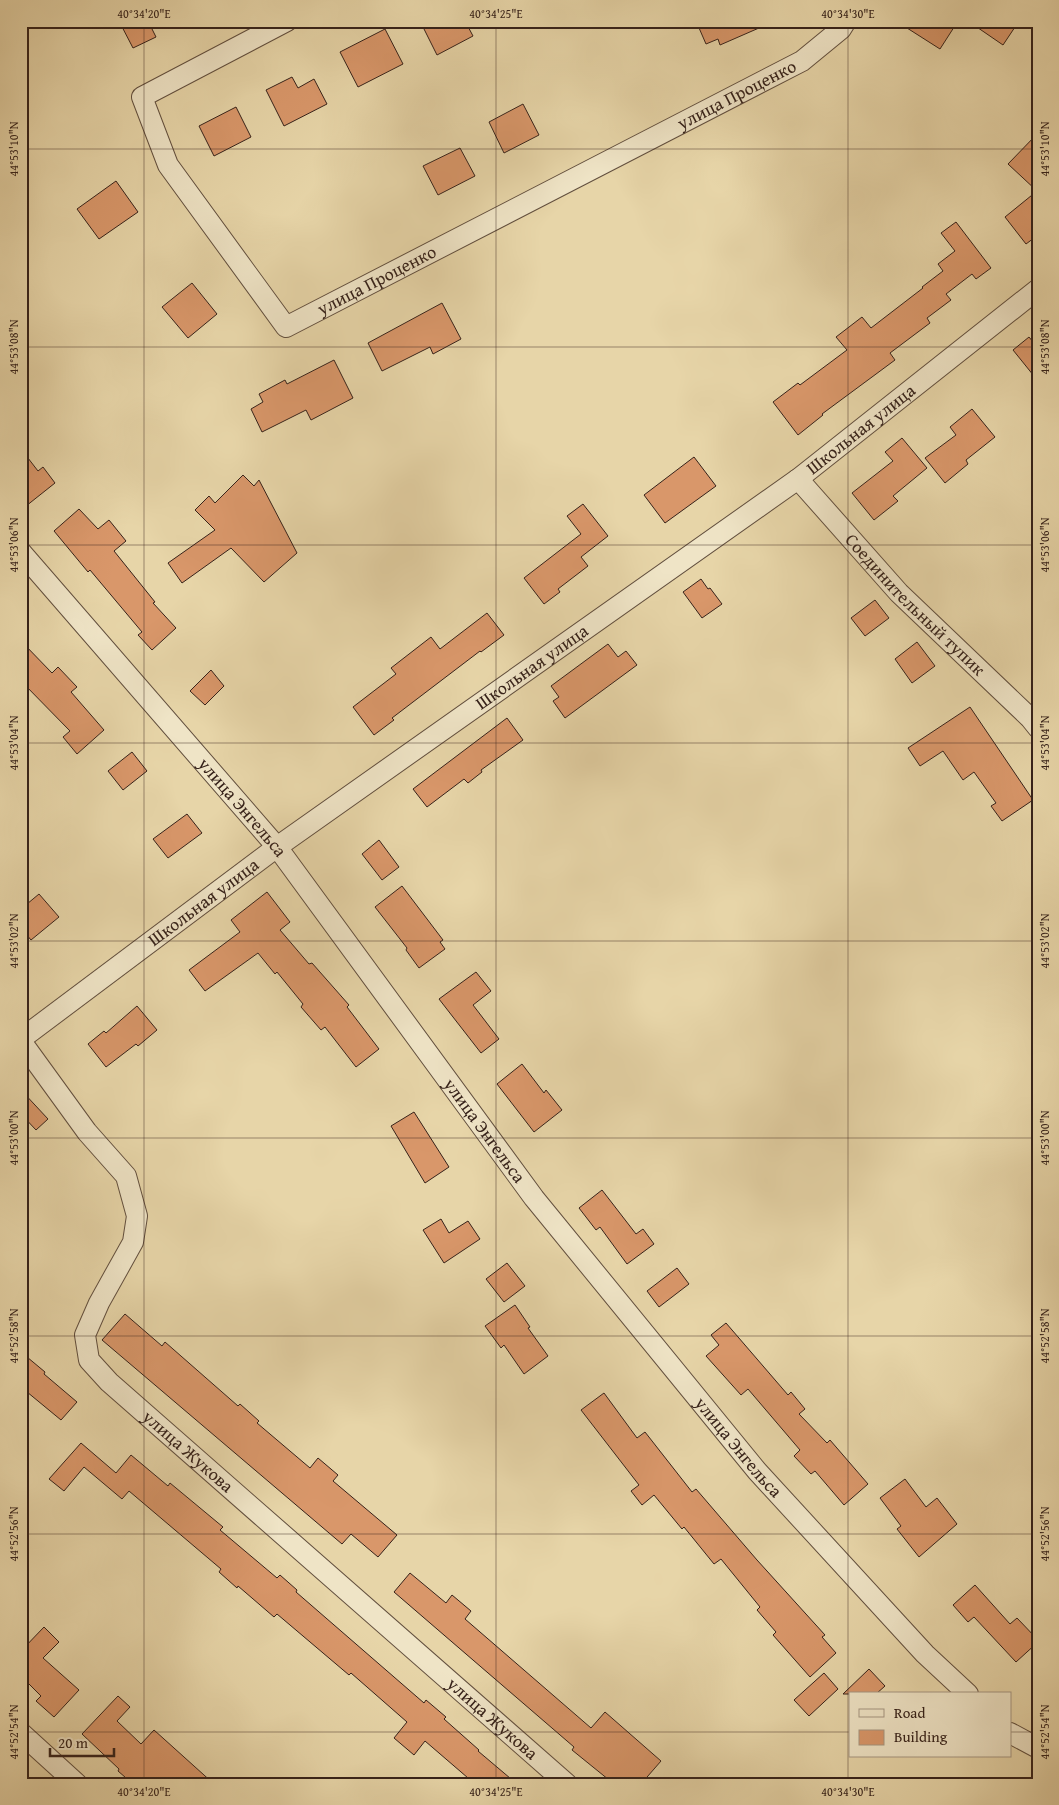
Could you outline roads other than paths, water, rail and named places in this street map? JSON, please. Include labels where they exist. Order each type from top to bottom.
[{"type":"street","name":"улица Проценко","points":[[287,21],[142,97],[168,165],[286,327],[802,61],[841,29],[846,21]]},
{"type":"street","name":"Школьная улица","points":[[21,1040],[277,846],[798,479],[1038,289]]},
{"type":"street","name":"Соединительный тупик","points":[[798,479],[898,593],[1038,728]]},
{"type":"street","name":"улица Энгельса","points":[[21,552],[277,846],[540,1205],[756,1471],[925,1654],[966,1692]]},
{"type":"street","name":"улица Жукова","points":[[21,1040],[87,1132],[126,1176],[137,1216],[133,1242],[99,1303],[85,1335],[89,1360],[109,1382],[567,1784]]},
{"type":"street","points":[[21,1733],[77,1784]]},
{"type":"street","points":[[1012,1734],[1038,1748]]}]
